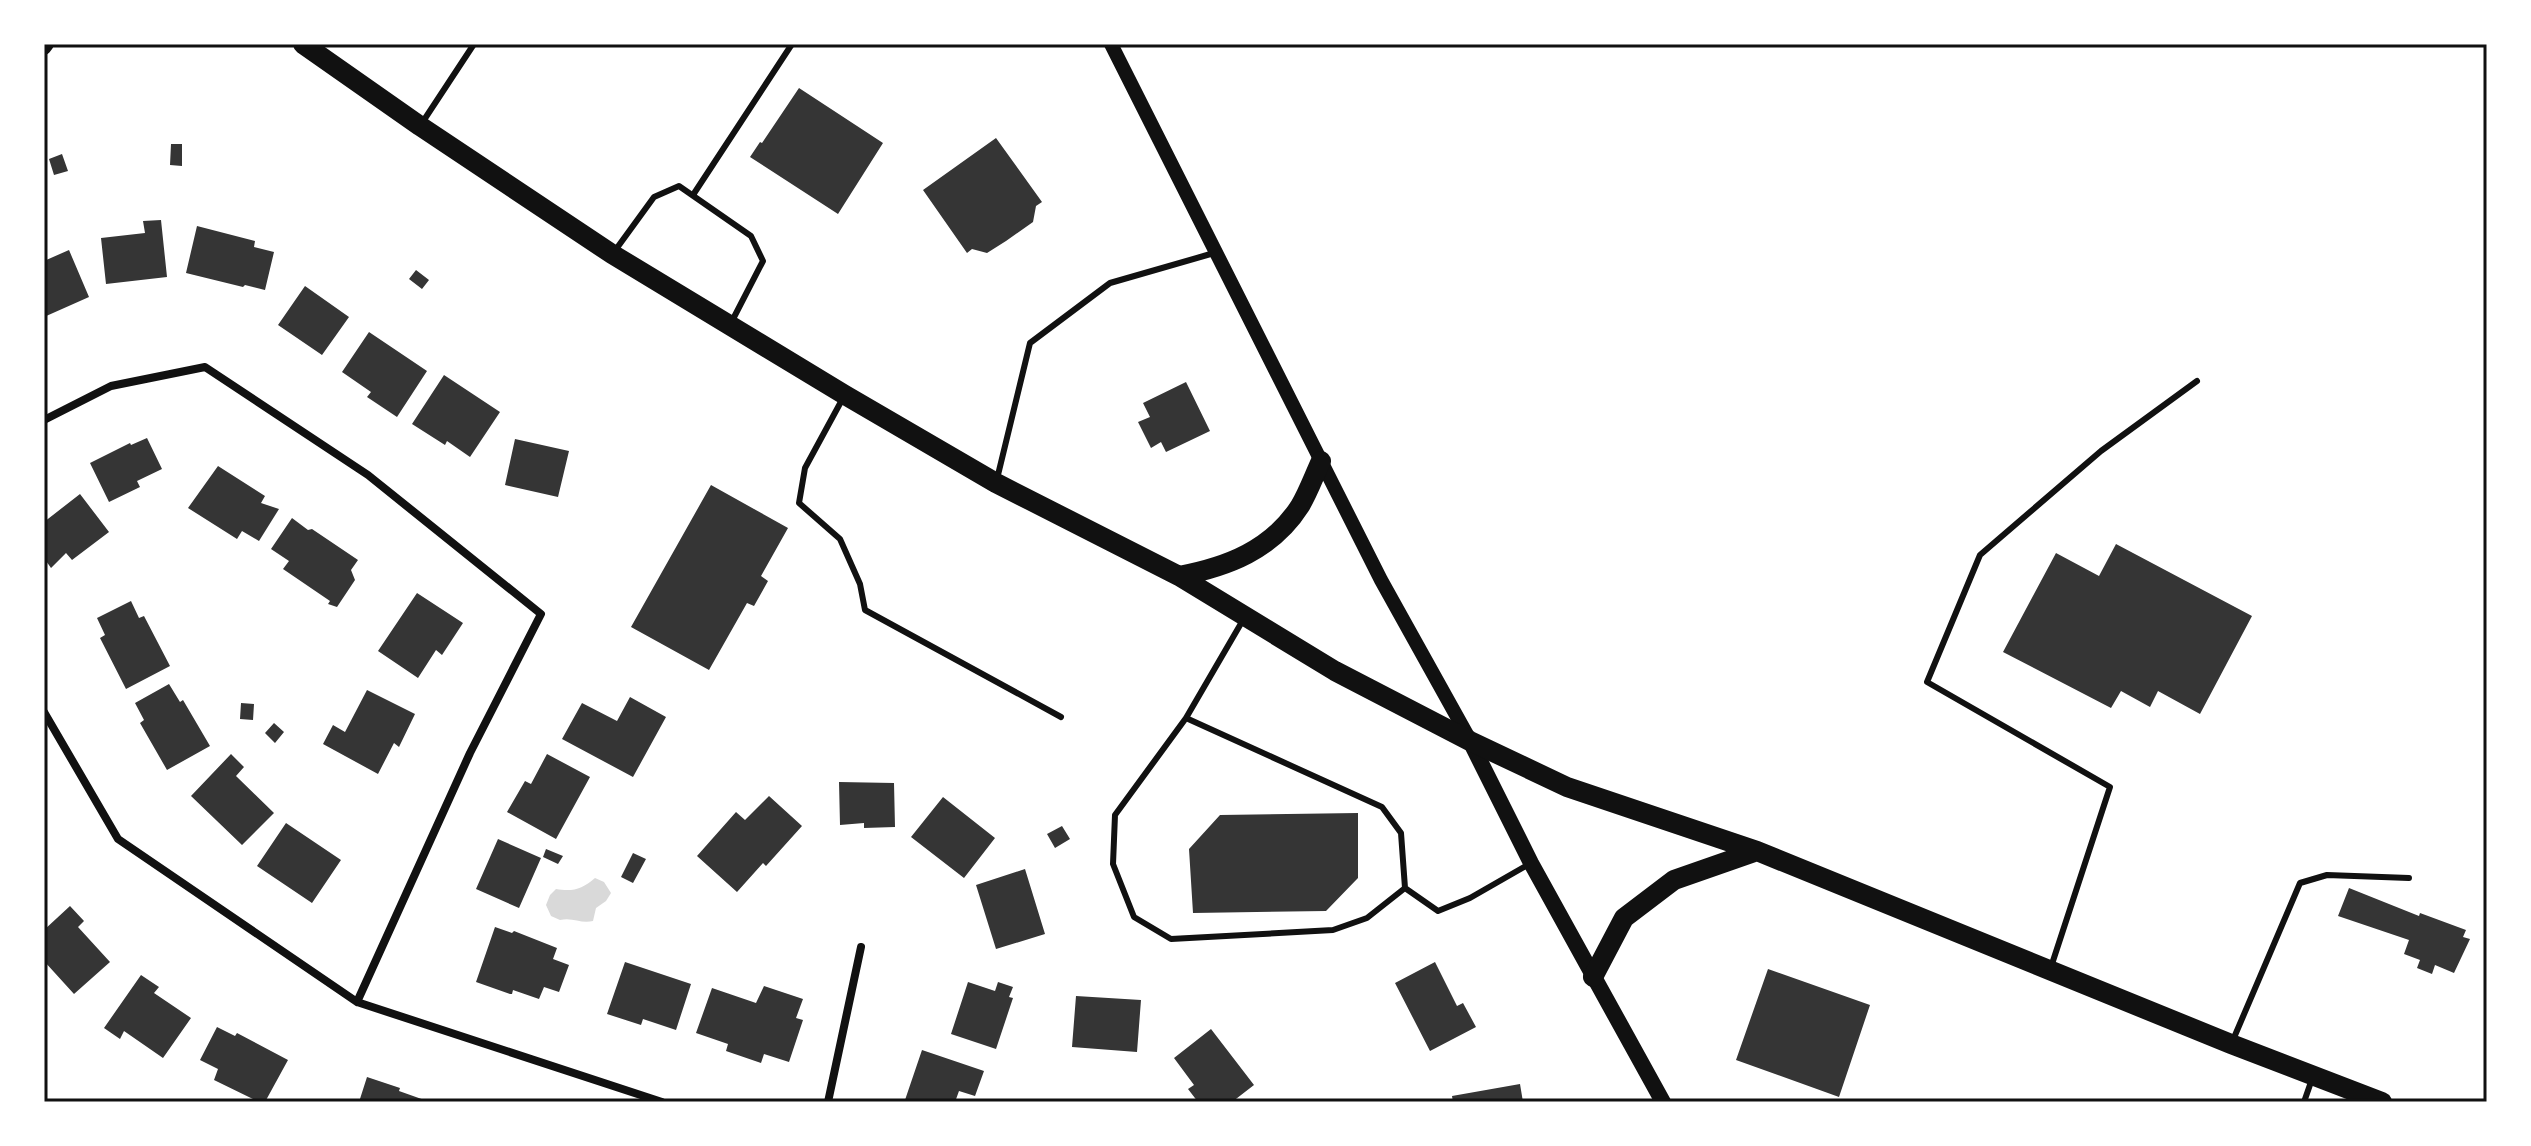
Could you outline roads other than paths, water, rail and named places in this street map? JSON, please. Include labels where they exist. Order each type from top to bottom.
[{"type":"main road","points":[[303,44],[612,254],[845,395],[996,483],[1179,576],[1335,671],[1470,741],[1567,787],[1757,851],[2231,1044],[2382,1102]]},
{"type":"main road","points":[[1179,576],[1215,569],[1239,559],[1270,539],[1301,505],[1321,461]]},
{"type":"main road","points":[[1470,741],[1531,863],[1663,1102]]},
{"type":"main road","points":[[1593,977],[1624,918],[1674,880],[1757,851]]},
{"type":"street","points":[[1111,44],[1381,580],[1470,741]]},
{"type":"street","points":[[44,420],[111,386],[205,367],[368,475],[541,614],[470,753],[357,1002]]},
{"type":"street","points":[[44,712],[118,839],[357,1002],[662,1102]]},
{"type":"street","points":[[828,1102],[861,947]]},
{"type":"lane","points":[[420,126],[474,44]]},
{"type":"lane","points":[[693,195],[792,44]]},
{"type":"lane","points":[[612,254],[654,197],[679,186],[751,236],[763,261],[730,326]]},
{"type":"lane","points":[[996,483],[1030,343],[1110,283],[1216,252]]},
{"type":"lane","points":[[2050,970],[2110,787],[1927,682],[1980,555],[2095,456],[2197,381]]},
{"type":"lane","points":[[845,395],[805,468],[799,503],[840,539],[860,584],[865,610],[1061,717]]},
{"type":"lane","points":[[1245,616],[1186,718],[1115,815],[1113,864],[1134,917],[1171,939],[1333,930],[1367,918],[1405,888]]},
{"type":"lane","points":[[1186,718],[1382,807],[1401,833],[1405,888]]},
{"type":"lane","points":[[1405,888],[1438,911],[1470,898],[1531,863]]},
{"type":"lane","points":[[2231,1044],[2300,883],[2327,875],[2409,878]]},
{"type":"lane","points":[[2304,1102],[2313,1076]]}]
